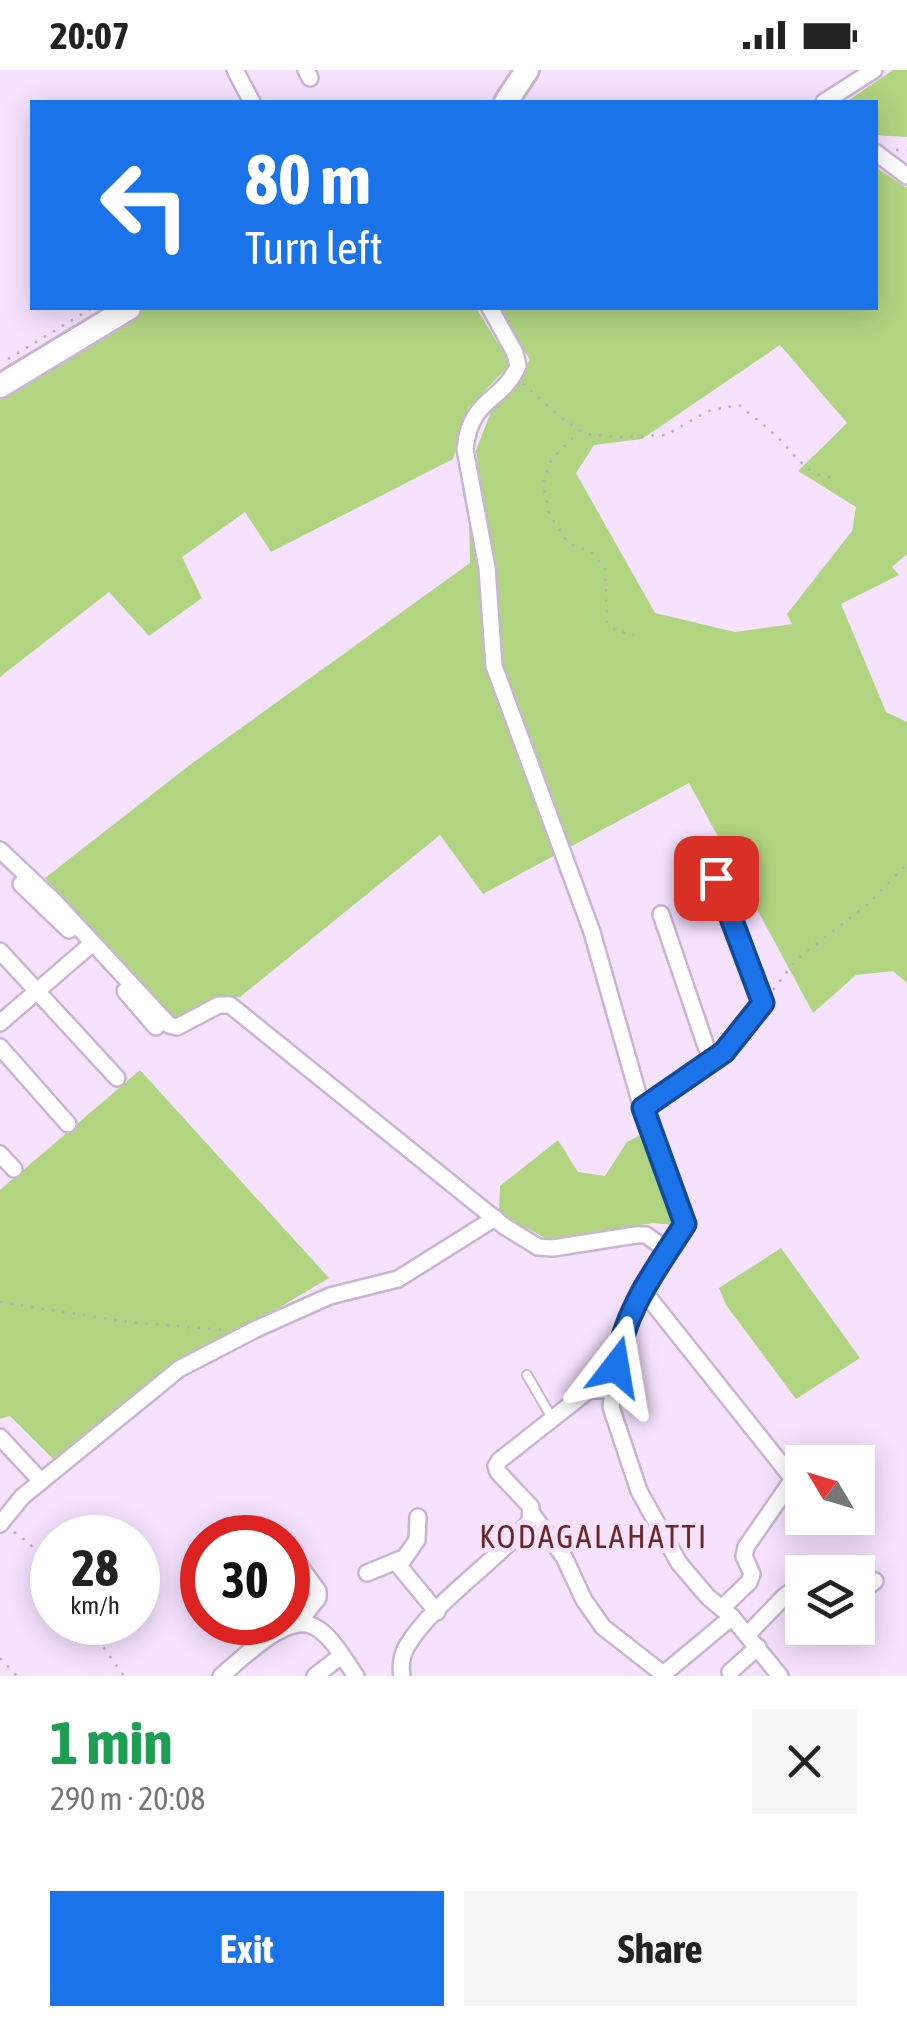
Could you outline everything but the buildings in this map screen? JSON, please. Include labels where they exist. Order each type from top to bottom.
[{"type":"street","points":[[235,70],[251,100]]},
{"type":"street","points":[[507,100],[528,70]]},
{"type":"street","points":[[827,100],[874,70]]},
{"type":"street","points":[[878,154],[907,176]]},
{"type":"street","points":[[0,386],[127,310]]},
{"type":"street","points":[[491,310],[516,353],[518,366],[514,376],[478,408],[465,449],[487,568],[494,666],[592,932],[643,1108],[685,1224],[641,1288],[620,1343],[611,1407],[639,1491],[679,1563],[728,1613],[780,1676]]},
{"type":"street","points":[[0,850],[56,903],[170,1025],[177,1027],[219,1005],[230,1005],[494,1218],[538,1247],[646,1235],[666,1250]]},
{"type":"street","points":[[0,863],[86,948],[156,1027]]},
{"type":"street","points":[[643,1108],[724,1052],[763,1003],[716,878]]},
{"type":"street","points":[[660,914],[712,1060]]},
{"type":"street","points":[[0,1023],[86,948]]},
{"type":"street","points":[[0,951],[117,1078]]},
{"type":"street","points":[[0,1047],[68,1124]]},
{"type":"street","points":[[0,1154],[14,1169]]},
{"type":"street","points":[[1,1524],[40,1481],[179,1369],[330,1296],[398,1279],[494,1218]]},
{"type":"street","points":[[532,1514],[564,1557],[584,1600],[602,1626],[662,1675],[728,1613],[749,1582],[752,1574],[744,1556],[746,1547],[794,1479],[641,1288]]},
{"type":"street","points":[[402,1676],[400,1668],[407,1646],[530,1521],[531,1507],[496,1466],[589,1390],[614,1390]]},
{"type":"street","points":[[0,1437],[40,1481]]},
{"type":"street","points":[[418,1517],[418,1540],[399,1566],[437,1612]]},
{"type":"street","points":[[368,1572],[401,1559]]},
{"type":"street","points":[[310,1580],[318,1598],[310,1608]]},
{"type":"street","points":[[730,1672],[785,1596]]},
{"type":"street","points":[[310,1625],[319,1628],[356,1676]]},
{"type":"street","points":[[221,1676],[260,1645]]},
{"type":"street","points":[[315,1676],[341,1656]]},
{"type":"lane","points":[[527,1376],[552,1418]]},
{"type":"path","points":[[0,364],[89,310]]},
{"type":"path","points":[[514,376],[586,434],[618,438],[666,435],[708,411],[739,404],[780,438],[798,462],[824,477],[832,477]]},
{"type":"path","points":[[580,430],[551,460],[543,482],[548,514],[569,544],[592,552],[605,568],[607,622],[634,635]]},
{"type":"path","points":[[763,1003],[796,960],[868,904],[907,864]]},
{"type":"path","points":[[0,1302],[128,1322],[250,1332]]},
{"type":"path","points":[[1,1524],[30,1544]]},
{"type":"path","points":[[102,1645],[124,1676]]},
{"type":"path","points":[[0,1658],[17,1676]]},
{"type":"green space","points":[[893,70],[907,70],[907,137],[878,135],[878,100],[849,100]]},
{"type":"green space","points":[[878,169],[907,188],[907,554],[892,567],[899,575],[841,604],[886,712],[907,722],[907,983],[893,971],[856,975],[813,1013],[689,783],[483,894],[440,835],[240,997],[214,997],[177,1021],[45,878],[191,764],[470,563],[469,521],[486,520],[476,450],[491,412],[530,360],[499,310],[878,310]],"holes":[[[780,345],[847,423],[798,471],[856,507],[852,531],[787,614],[792,624],[735,632],[655,613],[576,473],[594,445],[642,439]]]},
{"type":"green space","points":[[137,310],[477,310],[511,364],[468,408],[453,459],[271,552],[245,512],[182,557],[202,598],[149,636],[109,592],[0,677],[0,394]]},
{"type":"green space","points":[[140,1070],[329,1278],[221,1342],[186,1354],[56,1462],[10,1416],[0,1419],[0,1190]]},
{"type":"green space","points":[[644,1133],[672,1202],[674,1225],[653,1223],[547,1239],[499,1213],[500,1186],[558,1140],[578,1172],[605,1176],[627,1142]]},
{"type":"green space","points":[[781,1248],[860,1358],[796,1399],[726,1305],[719,1288]]},
{"type":"district","name":"KODAGALAHATTI","points":[[594,1537]]},
{"type":"route","points":[[616,1367],[620,1343],[641,1288],[685,1224],[643,1108],[724,1052],[763,1003],[716,878]]}]
